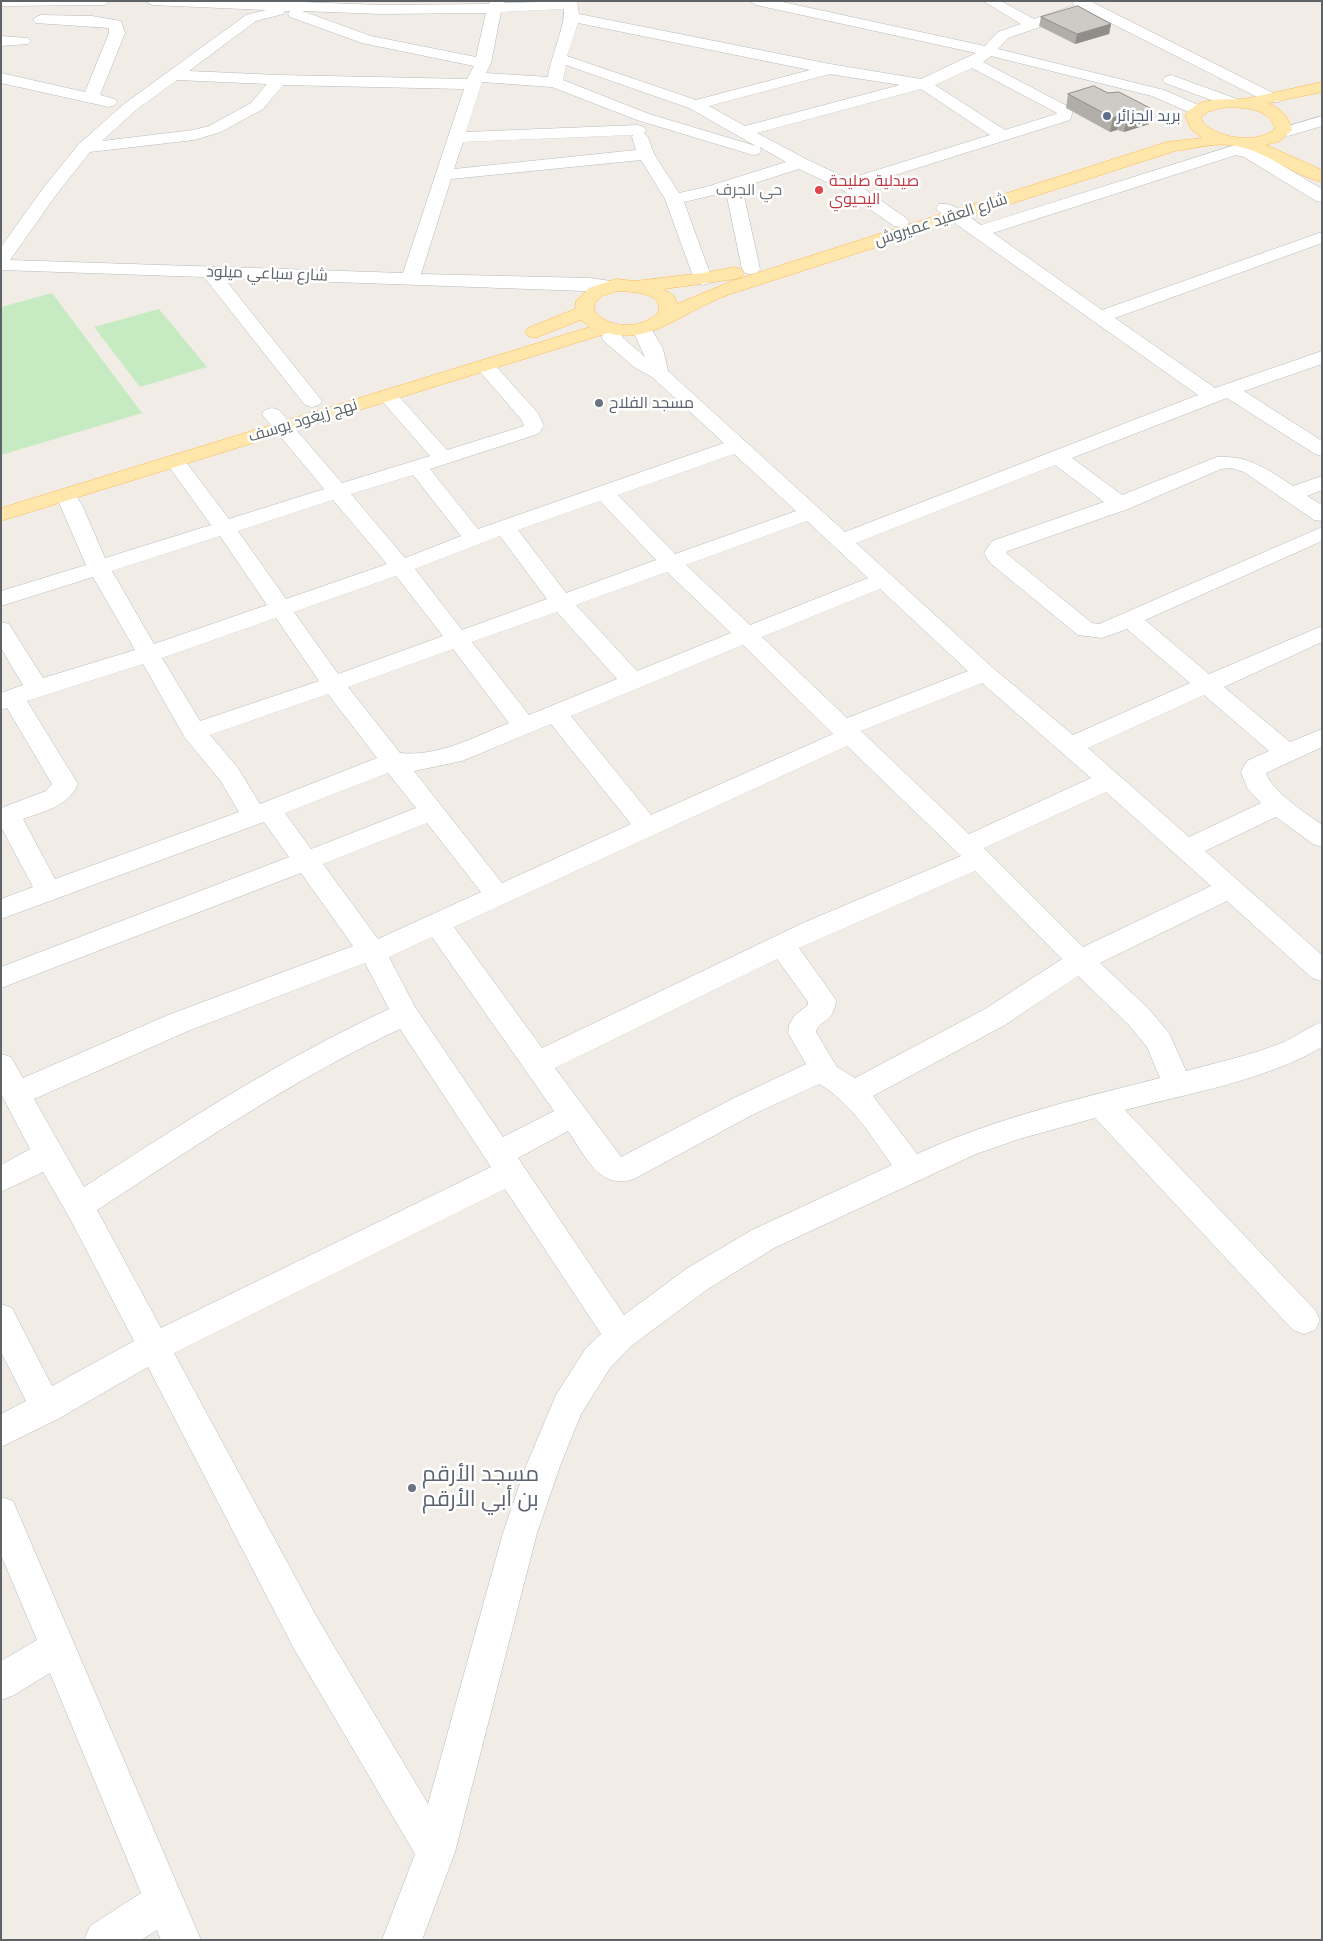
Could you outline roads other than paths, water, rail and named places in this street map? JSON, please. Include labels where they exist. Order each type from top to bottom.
[{"type":"main road","points":[[1238,103],[1273,99],[1322,88]]},
{"type":"main road","name":"شارع العقيد عميروش","points":[[642,329],[704,298],[739,285],[1163,140],[1217,103],[1238,103]]},
{"type":"main road","points":[[1238,103],[1272,111],[1284,124],[1294,142],[1301,146]]},
{"type":"main road","points":[[1284,124],[1297,112]]},
{"type":"main road","points":[[1196,116],[1200,129],[1289,160],[1322,177]]},
{"type":"main road","name":"شارع العقيد عميروش","points":[[637,286],[703,279],[751,269],[900,222],[950,212],[1173,146],[1231,141],[1254,142],[1278,136],[1284,130],[1284,124]]},
{"type":"main road","points":[[612,286],[637,286],[649,289],[666,298],[669,305],[668,312],[664,318]]},
{"type":"main road","name":"نهج زيغود يوسف","points":[[1,515],[175,461],[278,420],[312,402],[543,329],[584,308],[594,294],[612,286]]},
{"type":"main road","points":[[584,308],[592,322],[609,328]]},
{"type":"main road","name":"نهج زيغود يوسف","points":[[1,496],[278,420],[388,396],[609,328],[642,329]]},
{"type":"street","points":[[1,2],[104,1]]},
{"type":"street","points":[[152,1],[425,10],[495,5],[574,8],[830,69],[923,84],[1004,137]]},
{"type":"street","points":[[756,1],[1147,74],[1171,80],[1238,103]]},
{"type":"street","points":[[818,1],[993,46],[1158,93],[1196,116]]},
{"type":"street","points":[[990,1],[1032,24]]},
{"type":"street","points":[[744,131],[923,84],[972,62],[993,46],[1003,35],[1083,4],[1273,99]]},
{"type":"street","points":[[410,280],[477,75],[495,5]]},
{"type":"street","points":[[1,260],[50,191],[85,148],[130,107],[251,18],[276,6],[367,40],[399,48],[477,75]]},
{"type":"street","points":[[555,82],[559,58],[574,8]]},
{"type":"street","points":[[354,81],[399,48],[425,10]]},
{"type":"street","points":[[41,20],[110,22],[116,24],[117,32],[91,97]]},
{"type":"street","points":[[1,41],[23,41]]},
{"type":"street","points":[[559,58],[695,104],[744,131],[794,164]]},
{"type":"street","points":[[847,185],[1064,117],[1065,112],[972,62]]},
{"type":"street","points":[[695,104],[830,69]]},
{"type":"street","points":[[175,75],[279,80],[354,81],[477,75],[555,82],[640,124],[739,145],[847,185],[900,222]]},
{"type":"street","points":[[1,78],[130,107]]},
{"type":"street","points":[[85,148],[194,135],[215,129],[257,106],[279,80]]},
{"type":"street","points":[[1284,124],[1322,121]]},
{"type":"street","points":[[456,136],[640,124]]},
{"type":"street","points":[[640,124],[646,154],[674,199],[703,279]]},
{"type":"street","points":[[978,232],[1235,150],[1249,153],[1322,197]]},
{"type":"street","points":[[443,175],[646,154]]},
{"type":"street","points":[[674,199],[733,184],[794,164]]},
{"type":"street","points":[[733,184],[751,269]]},
{"type":"street","points":[[950,212],[1100,317],[1221,393],[1322,450]]},
{"type":"street","points":[[1100,317],[1322,237]]},
{"type":"street","name":"شارع سباعي ميلود","points":[[1,265],[612,286]]},
{"type":"street","points":[[209,271],[312,402]]},
{"type":"street","name":"شارع سباعي ميلود","points":[[533,282],[584,308]]},
{"type":"street","points":[[609,328],[612,338],[616,342],[641,362],[658,372],[985,673],[1071,746],[1322,971]]},
{"type":"street","points":[[642,329],[653,349],[658,372]]},
{"type":"street","points":[[841,541],[1221,393],[1322,357]]},
{"type":"street","points":[[1,600],[98,567],[524,433],[534,427],[531,418],[485,366]]},
{"type":"street","points":[[388,396],[442,458]]},
{"type":"street","points":[[278,420],[337,493],[401,567],[524,725]]},
{"type":"street","points":[[48,892],[4,817],[55,797],[65,784],[7,700],[37,688],[150,654],[401,567],[504,527],[739,445]]},
{"type":"street","points":[[1058,457],[1120,504]]},
{"type":"street","points":[[175,461],[224,527],[333,684],[498,896]]},
{"type":"street","points":[[1316,542],[1128,618],[1102,631],[1086,630],[998,558],[995,553],[1000,546],[1120,504],[1217,463],[1224,462],[1232,462],[1250,468],[1322,515]]},
{"type":"street","points":[[417,466],[474,538]]},
{"type":"street","points":[[1290,495],[1322,482]]},
{"type":"street","points":[[604,493],[671,562],[1138,1016],[1159,1041],[1178,1086]]},
{"type":"street","points":[[65,496],[71,505],[98,567],[194,732],[262,813],[306,861],[372,951],[405,1014],[620,1336]]},
{"type":"street","points":[[194,732],[562,603],[810,513]]},
{"type":"street","points":[[504,527],[562,603],[633,682]]},
{"type":"street","points":[[1,909],[262,813],[394,761],[416,763],[453,755],[882,580]]},
{"type":"street","points":[[1128,618],[1287,753]]},
{"type":"street","points":[[1,629],[37,688]]},
{"type":"street","points":[[1071,746],[1322,633]]},
{"type":"street","points":[[435,1852],[306,1634],[79,1206],[48,1154],[9,1079],[178,1023],[372,951],[498,896],[846,732],[985,673]]},
{"type":"street","points":[[556,714],[646,826]]},
{"type":"street","points":[[1322,737],[1256,767],[1253,772],[1256,782],[1278,805],[1322,838]]},
{"type":"street","points":[[536,1064],[782,945],[866,907],[1109,780]]},
{"type":"street","points":[[1187,849],[1278,805]]},
{"type":"street","points":[[1,978],[433,811]]},
{"type":"street","points":[[853,1093],[995,1017],[1080,961],[1229,889]]},
{"type":"street","points":[[437,923],[572,1115],[612,1168],[623,1170],[817,1072],[826,1073],[838,1080],[853,1093],[911,1169]]},
{"type":"street","points":[[782,945],[822,1000],[821,1010],[804,1022],[802,1033],[826,1073]]},
{"type":"street","points":[[79,1206],[295,1069],[355,1036],[405,1014]]},
{"type":"street","points":[[402,1940],[435,1852],[520,1533],[543,1466],[568,1406],[598,1358],[620,1336],[697,1280],[763,1239],[965,1145],[1000,1133],[1178,1086],[1276,1057],[1295,1049],[1322,1033]]},
{"type":"street","points":[[1101,1105],[1304,1320]]},
{"type":"street","points":[[1,1432],[154,1348],[504,1163],[572,1115]]},
{"type":"street","points":[[1,1180],[48,1154]]},
{"type":"street","points":[[1,1318],[46,1408]]},
{"type":"street","points":[[1,1513],[182,1940]]},
{"type":"street","points":[[1,1682],[58,1648]]},
{"type":"street","points":[[104,1940],[165,1901]]},
{"type":"place","name":"بريد الجزائر","points":[[1107,116]]},
{"type":"place","name":"صيدلية صليحة اليحيوي","points":[[819,190]]},
{"type":"place","name":"مسجد الفلاح","points":[[599,403]]},
{"type":"place","name":"مسجد الأرقم بن أبي الأرقم","points":[[412,1488]]},
{"type":"district","name":"حي الجرف","points":[[749,190]]}]
